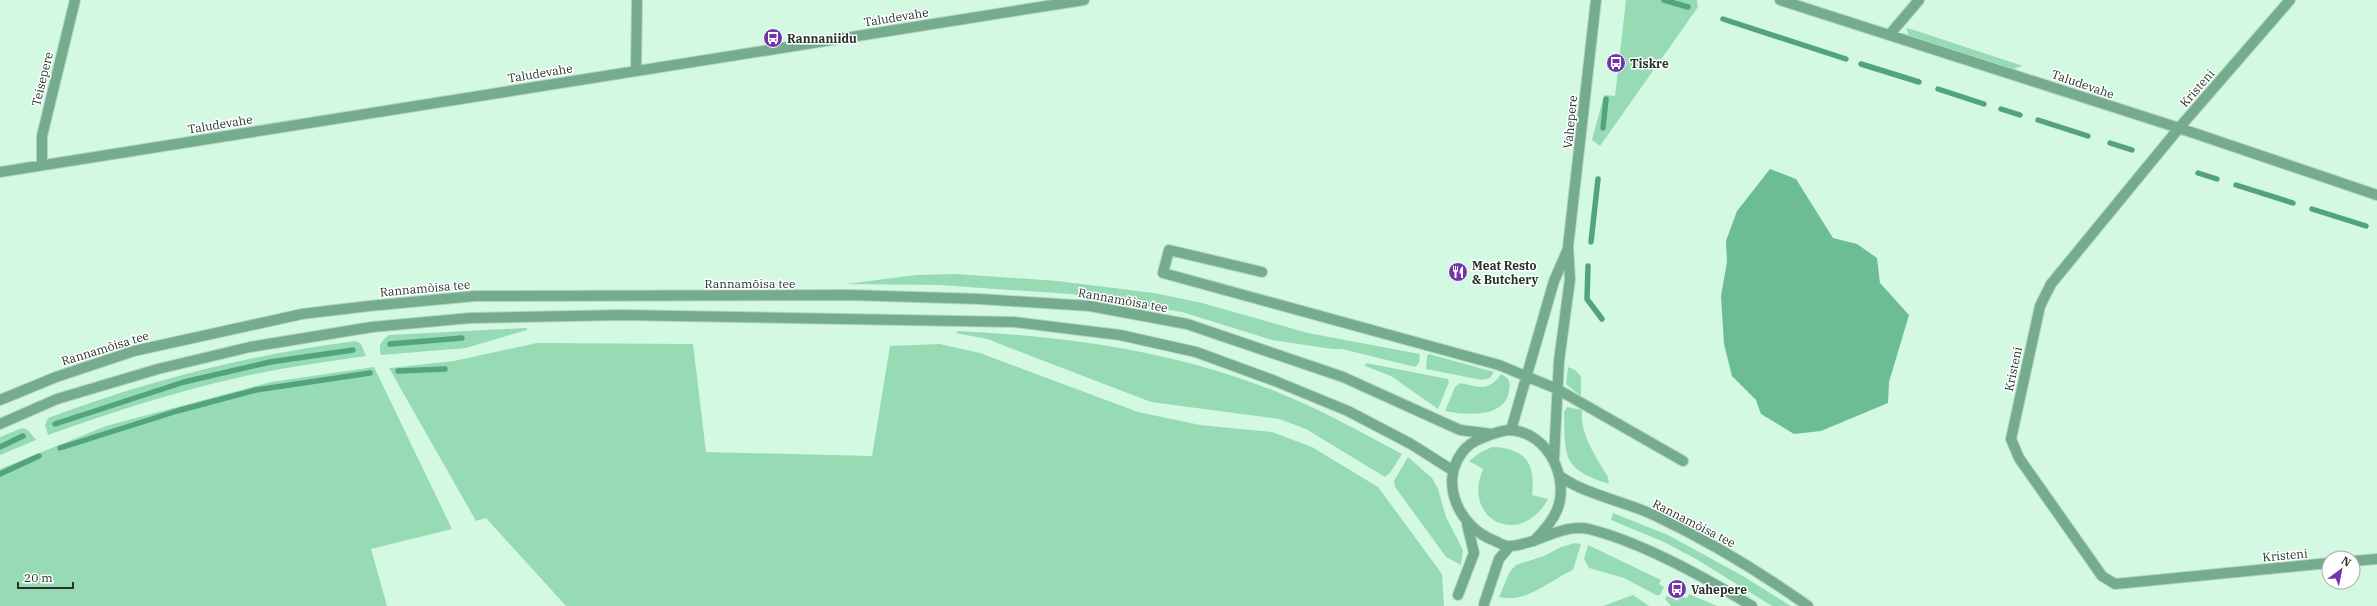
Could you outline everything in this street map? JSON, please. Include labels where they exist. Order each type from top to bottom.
[{"type":"street","name":"Teisepere","points":[[42,166],[42,136],[75,0]]},
{"type":"street","points":[[636,72],[637,0]]},
{"type":"street","name":"Taludevahe","points":[[0,172],[1084,0]]},
{"type":"street","name":"Vahepere","points":[[1554,459],[1557,389],[1570,279],[1568,247],[1596,0]]},
{"type":"street","name":"Taludevahe","points":[[1780,0],[1890,34],[2005,74],[2179,128],[2377,195]]},
{"type":"street","points":[[1890,34],[1919,0]]},
{"type":"street","name":"Kristeni","points":[[2290,0],[2179,128],[2051,284],[2040,306],[2011,439],[2019,458],[2102,576],[2115,584],[2321,564]]},
{"type":"street","name":"Vahepere","points":[[1511,430],[1554,281],[1568,247]]},
{"type":"street","points":[[1262,272],[1169,250],[1163,273],[1500,365],[1557,389],[1683,460]]},
{"type":"street","name":"Rannamõisa tee","points":[[0,400],[56,377],[134,351],[302,314],[475,296],[850,295],[980,298],[1090,306],[1187,324],[1247,343],[1343,377],[1460,430],[1492,434]]},
{"type":"street","points":[[0,424],[57,399],[158,369],[250,347],[372,327],[470,318],[622,315],[1014,322],[1120,334],[1196,352],[1275,380],[1348,411],[1411,444],[1452,470]]},
{"type":"street","points":[[1458,595],[1474,553],[1468,524],[1458,506],[1452,484],[1452,470],[1461,453],[1476,441],[1492,434],[1511,430],[1529,436],[1554,459],[1561,477],[1561,495],[1557,510],[1550,523],[1534,541]]},
{"type":"street","name":"Rannamõisa tee","points":[[1561,477],[1577,488],[1609,498],[1656,516],[1714,546],[1808,606]]},
{"type":"street","points":[[1468,524],[1482,536],[1509,547],[1534,541],[1572,528],[1588,529],[1642,549],[1695,574],[1752,606]]},
{"type":"street","points":[[1484,604],[1499,559],[1509,547]]},
{"type":"street","points":[[2361,560],[2377,559]]},
{"type":"green space","points":[[1626,0],[1697,0],[1698,7],[1600,146],[1592,140],[1604,95],[1615,96]]},
{"type":"green space","points":[[1906,28],[2023,66],[2013,69],[1909,36]]},
{"type":"green space","points":[[1770,169],[1796,179],[1833,238],[1857,244],[1877,258],[1880,283],[1909,315],[1889,382],[1888,403],[1821,431],[1794,434],[1761,414],[1756,400],[1732,376],[1724,344],[1721,296],[1727,262],[1726,241],[1737,211]]},
{"type":"green space","points":[[956,274],[1058,281],[1154,293],[1202,303],[1308,333],[1420,354],[1419,363],[1415,367],[1342,349],[1332,349],[1272,340],[1182,312],[1071,294],[939,285],[846,284],[916,275]]},
{"type":"green space","points":[[527,328],[527,330],[466,348],[381,355],[380,352],[381,344],[389,335]]},
{"type":"green space","points":[[957,331],[998,333],[1079,342],[1160,356],[1199,366],[1277,392],[1340,421],[1402,454],[1390,473],[1385,477],[1306,429],[1279,419],[1151,402],[987,339],[956,333]]},
{"type":"green space","points":[[356,341],[361,344],[366,356],[253,374],[189,390],[48,435],[45,425],[48,418],[123,392],[200,370],[278,353]]},
{"type":"green space","points":[[537,343],[693,344],[706,452],[872,456],[890,346],[940,344],[980,353],[1138,412],[1200,425],[1272,432],[1312,447],[1378,487],[1442,574],[1444,606],[566,606],[486,518],[476,521],[389,368],[454,361]]},
{"type":"green space","points":[[1429,354],[1494,372],[1490,378],[1482,380],[1426,369],[1427,356]]},
{"type":"green space","points":[[1366,363],[1448,379],[1449,382],[1438,409],[1391,376],[1365,366]]},
{"type":"green space","points":[[374,367],[452,529],[371,549],[387,606],[0,606],[0,469],[106,426],[271,382]]},
{"type":"green space","points":[[1568,367],[1575,370],[1581,376],[1581,396],[1566,384]]},
{"type":"green space","points":[[1501,374],[1508,379],[1510,385],[1506,400],[1500,406],[1492,411],[1473,414],[1445,411],[1455,387],[1460,383],[1478,387],[1488,386],[1497,380]]},
{"type":"green space","points":[[1567,407],[1582,410],[1582,419],[1586,437],[1608,477],[1609,484],[1582,473],[1569,459],[1566,451],[1564,427],[1564,412]]},
{"type":"green space","points":[[22,428],[28,430],[36,440],[0,455],[0,437]]},
{"type":"green space","points":[[1492,447],[1513,450],[1526,459],[1532,474],[1532,495],[1548,499],[1537,514],[1523,523],[1510,525],[1497,522],[1487,514],[1480,502],[1478,487],[1483,469],[1469,461],[1481,452]]},
{"type":"green space","points":[[1408,457],[1432,478],[1438,489],[1446,517],[1463,550],[1461,565],[1446,557],[1395,487],[1394,481]]},
{"type":"green space","points":[[1613,513],[1668,535],[1743,576],[1791,606],[1772,606],[1696,559],[1664,542],[1611,520]]},
{"type":"green space","points":[[1575,543],[1581,544],[1573,570],[1528,594],[1519,597],[1499,597],[1510,571],[1516,565],[1544,556],[1561,547]]},
{"type":"green space","points":[[1588,545],[1661,580],[1659,584],[1664,587],[1660,595],[1656,595],[1624,578],[1589,568],[1584,559]]},
{"type":"green space","points":[[1689,594],[1717,606],[1671,606],[1665,599],[1667,596],[1678,601],[1680,596],[1687,598]]},
{"type":"green space","points":[[1633,595],[1649,606],[1603,606]]},
{"type":"waterway","points":[[1664,0],[1688,7]]},
{"type":"waterway","points":[[1723,19],[1846,59]]},
{"type":"waterway","points":[[1861,64],[1919,82]]},
{"type":"waterway","points":[[1938,89],[1984,104]]},
{"type":"waterway","points":[[1603,128],[1606,99]]},
{"type":"waterway","points":[[2001,109],[2020,115]]},
{"type":"waterway","points":[[2038,120],[2088,136]]},
{"type":"waterway","points":[[2110,143],[2132,150]]},
{"type":"waterway","points":[[2198,173],[2217,179]]},
{"type":"waterway","points":[[1591,242],[1598,179]]},
{"type":"waterway","points":[[2236,185],[2293,203]]},
{"type":"waterway","points":[[2312,209],[2366,226]]},
{"type":"waterway","points":[[1588,266],[1587,299],[1602,319]]},
{"type":"waterway","points":[[390,344],[462,338]]},
{"type":"waterway","points":[[55,424],[184,382],[270,362],[353,350]]},
{"type":"waterway","points":[[398,371],[445,369]]},
{"type":"waterway","points":[[60,448],[177,411],[256,390],[370,373]]},
{"type":"waterway","points":[[0,447],[23,436]]},
{"type":"waterway","points":[[0,474],[39,456]]},
{"type":"place","name":"Rannaniidu","points":[[773,38]]},
{"type":"place","name":"Tiskre","points":[[1616,63]]},
{"type":"place","name":"Meat Resto & Butchery","points":[[1458,272]]},
{"type":"place","name":"Vahepere","points":[[1677,589]]}]
